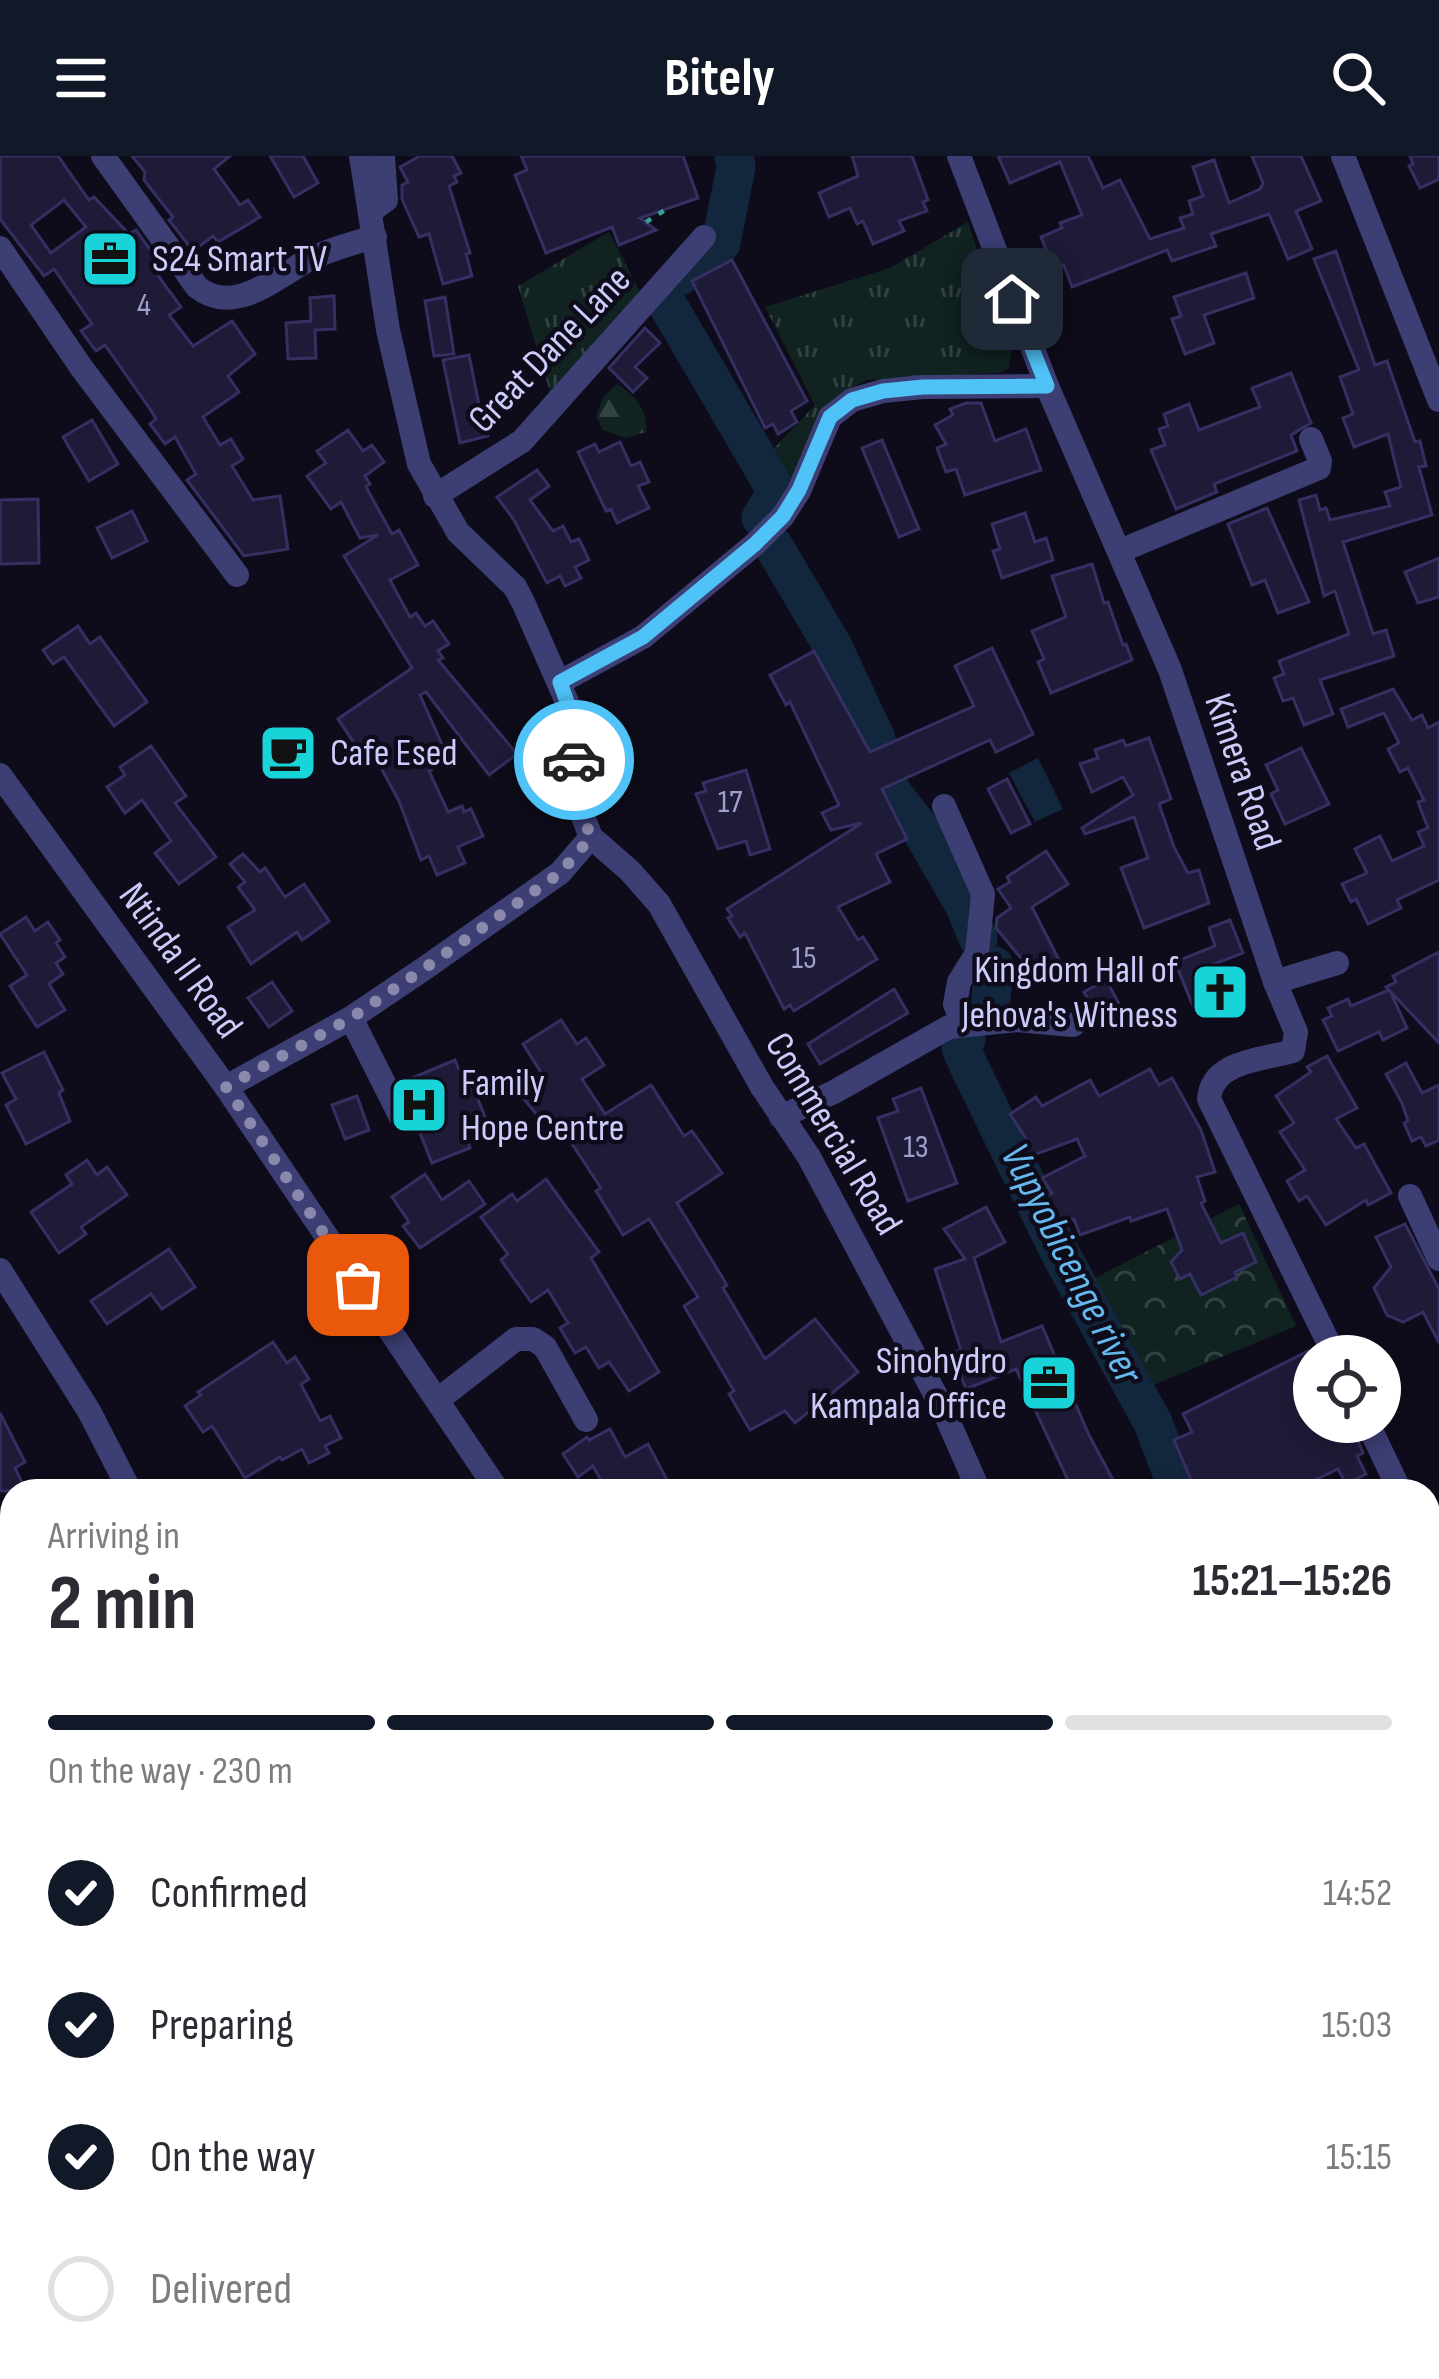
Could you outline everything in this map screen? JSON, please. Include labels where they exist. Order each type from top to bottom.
[{"type":"street","points":[[103,156],[209,297],[239,297],[372,224],[386,200],[383,156]]},
{"type":"street","points":[[226,1087],[351,1018],[560,873],[591,837],[580,809],[567,702],[560,682],[515,587],[458,532],[419,464],[388,330],[361,156]]},
{"type":"street","name":"Kimera Road","points":[[958,156],[1047,386],[1170,670],[1295,1032],[1292,1051],[1220,1071],[1210,1082],[1209,1099],[1325,1335]]},
{"type":"street","points":[[1343,156],[1439,400]]},
{"type":"street","name":"Great Dane Lane","points":[[435,496],[522,441],[704,237]]},
{"type":"street","points":[[0,248],[81,367],[237,575]]},
{"type":"street","points":[[560,682],[643,637],[755,544],[783,516],[799,490],[830,417],[852,400],[923,387],[1047,386]]},
{"type":"street","points":[[1120,551],[1319,468],[1311,439]]},
{"type":"street","name":"Ntinda II Road","points":[[0,775],[226,1087],[490,1479]]},
{"type":"street","points":[[944,806],[982,894],[977,953],[958,982],[955,1004],[963,1024]]},
{"type":"street","name":"Commercial Road","points":[[591,837],[658,904],[809,1157],[868,1261],[974,1479]]},
{"type":"street","points":[[1275,982],[1337,963]]},
{"type":"street","points":[[351,1018],[401,1117]]},
{"type":"street","points":[[781,1117],[949,1027],[1017,1020],[1073,1025]]},
{"type":"street","points":[[1410,1196],[1439,1258]]},
{"type":"street","points":[[0,1270],[89,1411],[124,1479]]},
{"type":"street","points":[[439,1399],[516,1340],[533,1339],[545,1347],[586,1420]]},
{"type":"street","points":[[1377,1443],[1394,1479]]},
{"type":"path","points":[[646,222],[665,210]]},
{"type":"green space","points":[[968,222],[1011,353],[1009,368],[1000,373],[866,380],[847,390],[786,497],[764,459],[815,405],[765,307],[890,268]]},
{"type":"green space","points":[[609,232],[641,294],[552,398],[518,286]]},
{"type":"green space","points":[[617,384],[639,404],[646,432],[626,438],[603,430],[596,416],[604,396]]},
{"type":"green space","points":[[1239,1204],[1296,1326],[1151,1386],[1093,1279]]},
{"type":"water","points":[[1038,758],[1063,809],[1035,822],[1009,773]]},
{"type":"building","points":[[0,156],[58,156],[89,200],[94,197],[129,234],[136,230],[161,265],[154,270],[181,307],[169,315],[193,346],[232,321],[255,354],[228,376],[239,392],[203,417],[220,445],[231,439],[243,459],[232,466],[253,500],[280,496],[288,549],[244,556],[187,480],[196,474],[175,437],[165,444],[150,424],[156,419],[150,409],[105,345],[96,351],[81,331],[92,324],[54,269],[44,276],[0,219]],"holes":[[[64,200],[86,227],[51,253],[31,225]]]},
{"type":"building","points":[[132,156],[230,156],[214,169],[240,205],[248,200],[260,217],[218,242],[213,236],[193,251]]},
{"type":"building","points":[[270,156],[303,156],[318,183],[294,197]]},
{"type":"building","points":[[420,156],[452,156],[461,173],[449,186],[470,253],[466,254],[472,276],[443,284],[429,234],[419,237],[402,199],[402,185],[408,182],[400,167]]},
{"type":"building","points":[[521,156],[683,156],[698,198],[640,218],[656,230],[619,245],[612,227],[546,253],[515,175],[527,170]]},
{"type":"building","points":[[852,156],[912,156],[928,200],[923,202],[927,211],[899,221],[904,231],[873,244],[863,221],[857,224],[850,208],[829,217],[819,193],[858,176]]},
{"type":"building","points":[[998,156],[1088,156],[1103,188],[1120,180],[1150,239],[1184,228],[1180,218],[1193,214],[1189,201],[1203,196],[1193,167],[1214,160],[1229,203],[1260,189],[1263,183],[1252,156],[1301,156],[1321,201],[1296,211],[1312,249],[1288,259],[1269,214],[1211,234],[1216,246],[1172,261],[1167,250],[1072,287],[1064,265],[1054,269],[1041,237],[1082,215],[1060,162],[1010,183]]},
{"type":"building","points":[[1410,156],[1439,156],[1439,179],[1420,188],[1409,166],[1413,164]]},
{"type":"building","points":[[1336,251],[1375,365],[1387,361],[1415,442],[1420,441],[1426,466],[1419,467],[1432,515],[1343,542],[1373,634],[1386,630],[1394,656],[1320,680],[1333,714],[1304,725],[1293,698],[1283,701],[1274,678],[1284,674],[1279,661],[1349,634],[1335,591],[1324,596],[1299,500],[1316,495],[1320,510],[1326,508],[1330,520],[1390,506],[1385,492],[1401,487],[1388,434],[1354,447],[1343,418],[1353,414],[1340,377],[1359,370],[1314,259]]},
{"type":"building","points":[[732,260],[807,401],[791,411],[797,422],[778,434],[773,424],[765,428],[692,281]]},
{"type":"building","points":[[1246,273],[1254,298],[1204,315],[1214,343],[1185,354],[1172,319],[1181,316],[1174,297]]},
{"type":"building","points":[[334,296],[335,329],[315,330],[316,358],[288,359],[286,323],[311,321],[310,298]]},
{"type":"building","points":[[445,297],[454,354],[434,356],[425,301]]},
{"type":"building","points":[[645,328],[660,343],[635,367],[647,378],[633,392],[609,368]]},
{"type":"building","points":[[469,355],[488,436],[460,443],[443,360]]},
{"type":"building","points":[[1291,373],[1311,423],[1291,435],[1297,451],[1214,484],[1217,492],[1176,509],[1151,450],[1165,445],[1159,429],[1168,426],[1164,414],[1189,404],[1199,430],[1260,407],[1252,388]]},
{"type":"building","points":[[981,403],[995,441],[1026,429],[1041,470],[965,495],[956,469],[946,472],[937,448],[946,444],[935,425],[953,415],[950,409]]},
{"type":"building","points":[[92,420],[118,464],[89,481],[63,437]]},
{"type":"building","points":[[348,430],[363,451],[372,445],[384,462],[365,476],[370,484],[366,487],[392,534],[399,530],[418,565],[390,580],[410,617],[416,613],[425,626],[433,621],[449,644],[438,651],[443,658],[438,660],[517,754],[489,775],[426,692],[420,695],[449,760],[429,771],[448,812],[462,806],[464,812],[471,809],[483,836],[458,847],[465,863],[437,875],[429,856],[421,860],[399,801],[367,742],[358,749],[338,719],[412,668],[344,556],[378,535],[360,538],[341,502],[331,509],[307,476],[326,463],[317,451]]},
{"type":"building","points":[[882,440],[919,529],[899,537],[862,448]]},
{"type":"building","points":[[620,442],[631,466],[640,462],[649,482],[638,486],[649,508],[617,523],[611,509],[606,511],[578,452],[595,444],[599,452]]},
{"type":"building","points":[[537,470],[549,486],[530,500],[553,531],[563,526],[571,542],[579,539],[589,560],[575,567],[581,578],[565,586],[560,576],[547,583],[497,497]]},
{"type":"building","points":[[38,499],[39,563],[0,564],[0,500]]},
{"type":"building","points":[[1267,508],[1309,602],[1278,613],[1265,580],[1252,585],[1228,524]]},
{"type":"building","points":[[132,511],[147,541],[112,558],[97,528]]},
{"type":"building","points":[[1025,513],[1035,542],[1046,538],[1053,560],[1002,578],[993,551],[1000,549],[992,524]]},
{"type":"building","points":[[1439,558],[1439,597],[1418,603],[1405,572]]},
{"type":"building","points":[[1092,564],[1104,603],[1108,602],[1132,660],[1051,693],[1032,631],[1066,617],[1052,576]]},
{"type":"building","points":[[78,626],[90,644],[100,637],[147,702],[114,726],[64,657],[53,664],[43,650]]},
{"type":"building","points":[[992,648],[1033,734],[996,752],[990,740],[882,789],[907,839],[876,854],[890,882],[838,907],[858,940],[863,937],[877,959],[794,1011],[790,1005],[784,1009],[745,933],[740,937],[727,909],[862,823],[831,830],[822,813],[839,805],[790,702],[786,705],[770,675],[814,651],[870,752],[974,706],[955,666]]},
{"type":"building","points":[[1393,689],[1412,720],[1422,715],[1428,728],[1439,722],[1439,880],[1397,900],[1401,908],[1368,924],[1342,884],[1367,873],[1355,849],[1380,836],[1392,861],[1424,846],[1418,832],[1428,828],[1418,802],[1424,800],[1408,768],[1400,772],[1388,749],[1399,743],[1384,713],[1348,727],[1341,709]]},
{"type":"building","points":[[1149,738],[1171,799],[1159,804],[1174,847],[1188,873],[1199,870],[1209,903],[1144,928],[1121,868],[1148,858],[1134,817],[1085,834],[1082,828],[1133,795],[1123,777],[1092,792],[1080,764],[1098,758],[1095,750],[1123,740],[1126,746]]},
{"type":"building","points":[[151,746],[186,796],[175,803],[216,857],[179,884],[155,853],[171,841],[142,800],[125,813],[107,787],[125,775],[120,767]]},
{"type":"building","points":[[1301,748],[1329,804],[1285,824],[1271,794],[1278,790],[1266,765]]},
{"type":"building","points":[[746,770],[770,849],[750,855],[746,841],[718,849],[696,794],[706,791],[703,783]]},
{"type":"building","points":[[1007,779],[1030,824],[1011,833],[988,789]]},
{"type":"building","points":[[1046,851],[1068,884],[1032,907],[1063,968],[1047,978],[1035,966],[1030,969],[996,928],[997,918],[1011,908],[998,889],[1010,882],[1007,877]]},
{"type":"building","points":[[243,854],[260,872],[265,868],[285,897],[304,884],[329,921],[302,940],[297,932],[251,964],[228,927],[255,910],[238,887],[245,882],[230,864]]},
{"type":"building","points":[[26,917],[35,931],[48,922],[65,957],[56,963],[63,974],[49,984],[65,1010],[37,1027],[10,986],[27,975],[0,934]]},
{"type":"building","points":[[1230,920],[1243,953],[1214,964],[1230,1003],[1197,1016],[1175,962],[1215,946],[1209,928]]},
{"type":"building","points":[[1439,952],[1439,1043],[1390,991],[1407,1028],[1383,1040],[1379,1032],[1338,1051],[1323,1020],[1332,1016],[1328,1008],[1348,999],[1351,1006],[1389,990],[1386,987],[1396,982],[1393,976]]},
{"type":"building","points":[[1106,980],[1122,1009],[1100,1021],[1084,992]]},
{"type":"building","points":[[272,982],[292,1011],[269,1027],[248,998]]},
{"type":"building","points":[[894,989],[908,1013],[820,1064],[808,1044]]},
{"type":"building","points":[[561,1020],[577,1044],[586,1038],[604,1065],[582,1079],[605,1114],[651,1085],[684,1136],[692,1131],[722,1173],[677,1203],[765,1359],[815,1319],[858,1372],[795,1423],[785,1411],[750,1430],[729,1394],[734,1391],[684,1306],[698,1297],[649,1219],[623,1235],[596,1191],[601,1188],[553,1115],[541,1120],[519,1093],[542,1074],[523,1044]]},
{"type":"building","points":[[44,1052],[63,1090],[59,1093],[70,1121],[26,1144],[6,1105],[16,1099],[2,1073]]},
{"type":"building","points":[[1327,1056],[1357,1108],[1336,1119],[1356,1148],[1364,1144],[1391,1193],[1368,1205],[1366,1200],[1326,1225],[1307,1196],[1299,1201],[1287,1181],[1305,1170],[1280,1132],[1294,1123],[1276,1096],[1311,1072],[1307,1067]]},
{"type":"building","points":[[455,1060],[467,1089],[473,1087],[487,1122],[464,1131],[470,1148],[432,1163],[402,1082]]},
{"type":"building","points":[[1406,1063],[1422,1093],[1439,1085],[1439,1140],[1426,1146],[1421,1137],[1412,1141],[1402,1103],[1386,1074]]},
{"type":"building","points":[[1150,1069],[1159,1085],[1172,1078],[1201,1130],[1215,1172],[1197,1177],[1205,1201],[1201,1203],[1221,1243],[1243,1233],[1256,1262],[1201,1295],[1190,1274],[1180,1279],[1171,1262],[1182,1250],[1167,1209],[1080,1235],[1074,1219],[1056,1226],[1045,1196],[1052,1193],[1042,1178],[1085,1156],[1077,1139],[1028,1157],[1020,1144],[1027,1140],[1010,1114],[1036,1097],[1042,1106],[1090,1080],[1099,1096]]},
{"type":"building","points":[[921,1088],[957,1183],[908,1201],[878,1118],[898,1111],[893,1099]]},
{"type":"building","points":[[357,1096],[369,1130],[345,1139],[332,1105]]},
{"type":"building","points":[[87,1160],[97,1175],[107,1167],[127,1195],[81,1227],[86,1234],[59,1253],[31,1212],[72,1184],[66,1175]]},
{"type":"building","points":[[425,1174],[442,1200],[469,1181],[485,1204],[420,1248],[403,1226],[409,1222],[392,1197]]},
{"type":"building","points":[[546,1179],[599,1252],[591,1258],[659,1372],[629,1391],[609,1362],[599,1368],[586,1347],[575,1353],[560,1328],[568,1323],[548,1290],[531,1302],[501,1260],[508,1254],[481,1217],[512,1194],[517,1201]]},
{"type":"building","points":[[986,1207],[1005,1242],[974,1258],[1001,1342],[1042,1326],[1113,1479],[1067,1479],[1016,1369],[966,1389],[952,1353],[961,1350],[935,1269],[965,1259],[944,1229]]},
{"type":"building","points":[[1405,1224],[1439,1289],[1439,1343],[1423,1312],[1403,1322],[1387,1315],[1374,1288],[1391,1267],[1376,1237]]},
{"type":"building","points":[[169,1249],[195,1287],[162,1309],[151,1294],[107,1324],[91,1301]]},
{"type":"building","points":[[273,1342],[287,1363],[295,1357],[309,1379],[301,1384],[320,1421],[330,1416],[341,1438],[325,1446],[329,1453],[309,1463],[302,1449],[245,1478],[212,1426],[203,1432],[185,1406],[201,1395],[198,1392]]},
{"type":"building","points":[[1293,1359],[1293,1443],[1359,1443],[1363,1453],[1357,1456],[1366,1474],[1343,1479],[1338,1469],[1317,1479],[1191,1479],[1174,1440],[1192,1432],[1183,1414]]},
{"type":"building","points":[[0,1413],[25,1462],[15,1468],[20,1479],[0,1479]]},
{"type":"building","points":[[610,1429],[625,1457],[648,1444],[667,1479],[600,1479],[593,1466],[578,1477],[563,1454]]},
{"type":"waterway","name":"Vupyobicenge river","points":[[682,275],[721,243],[736,167],[734,156]]},
{"type":"waterway","name":"Vupyobicenge river","points":[[666,302],[773,485],[773,498],[761,518]]},
{"type":"waterway","name":"Vupyobicenge river","points":[[773,545],[833,647],[876,739],[890,790],[921,830],[978,938]]},
{"type":"waterway","name":"Vupyobicenge river","points":[[990,1009],[994,966]]},
{"type":"waterway","name":"Vupyobicenge river","points":[[966,1040],[961,1048],[968,1064],[1060,1253],[1153,1423],[1174,1479]]},
{"type":"way so far","points":[[358,1285],[226,1087],[351,1018],[560,873],[591,837],[580,809],[574,760]]},
{"type":"place","name":"S24 Smart TV","points":[[110,259]]},
{"type":"place","name":"Cafe Esed","points":[[288,753]]},
{"type":"place","name":"Kingdom Hall of Jehova's Witness","points":[[1220,992]]},
{"type":"place","name":"Family Hope Centre","points":[[419,1105]]},
{"type":"place","name":"Sinohydro Kampala Office","points":[[1049,1383]]},
{"type":"route","points":[[574,760],[560,682],[643,637],[755,544],[783,516],[799,490],[830,417],[852,400],[883,391],[986,384],[1047,386],[1012,299]]}]
